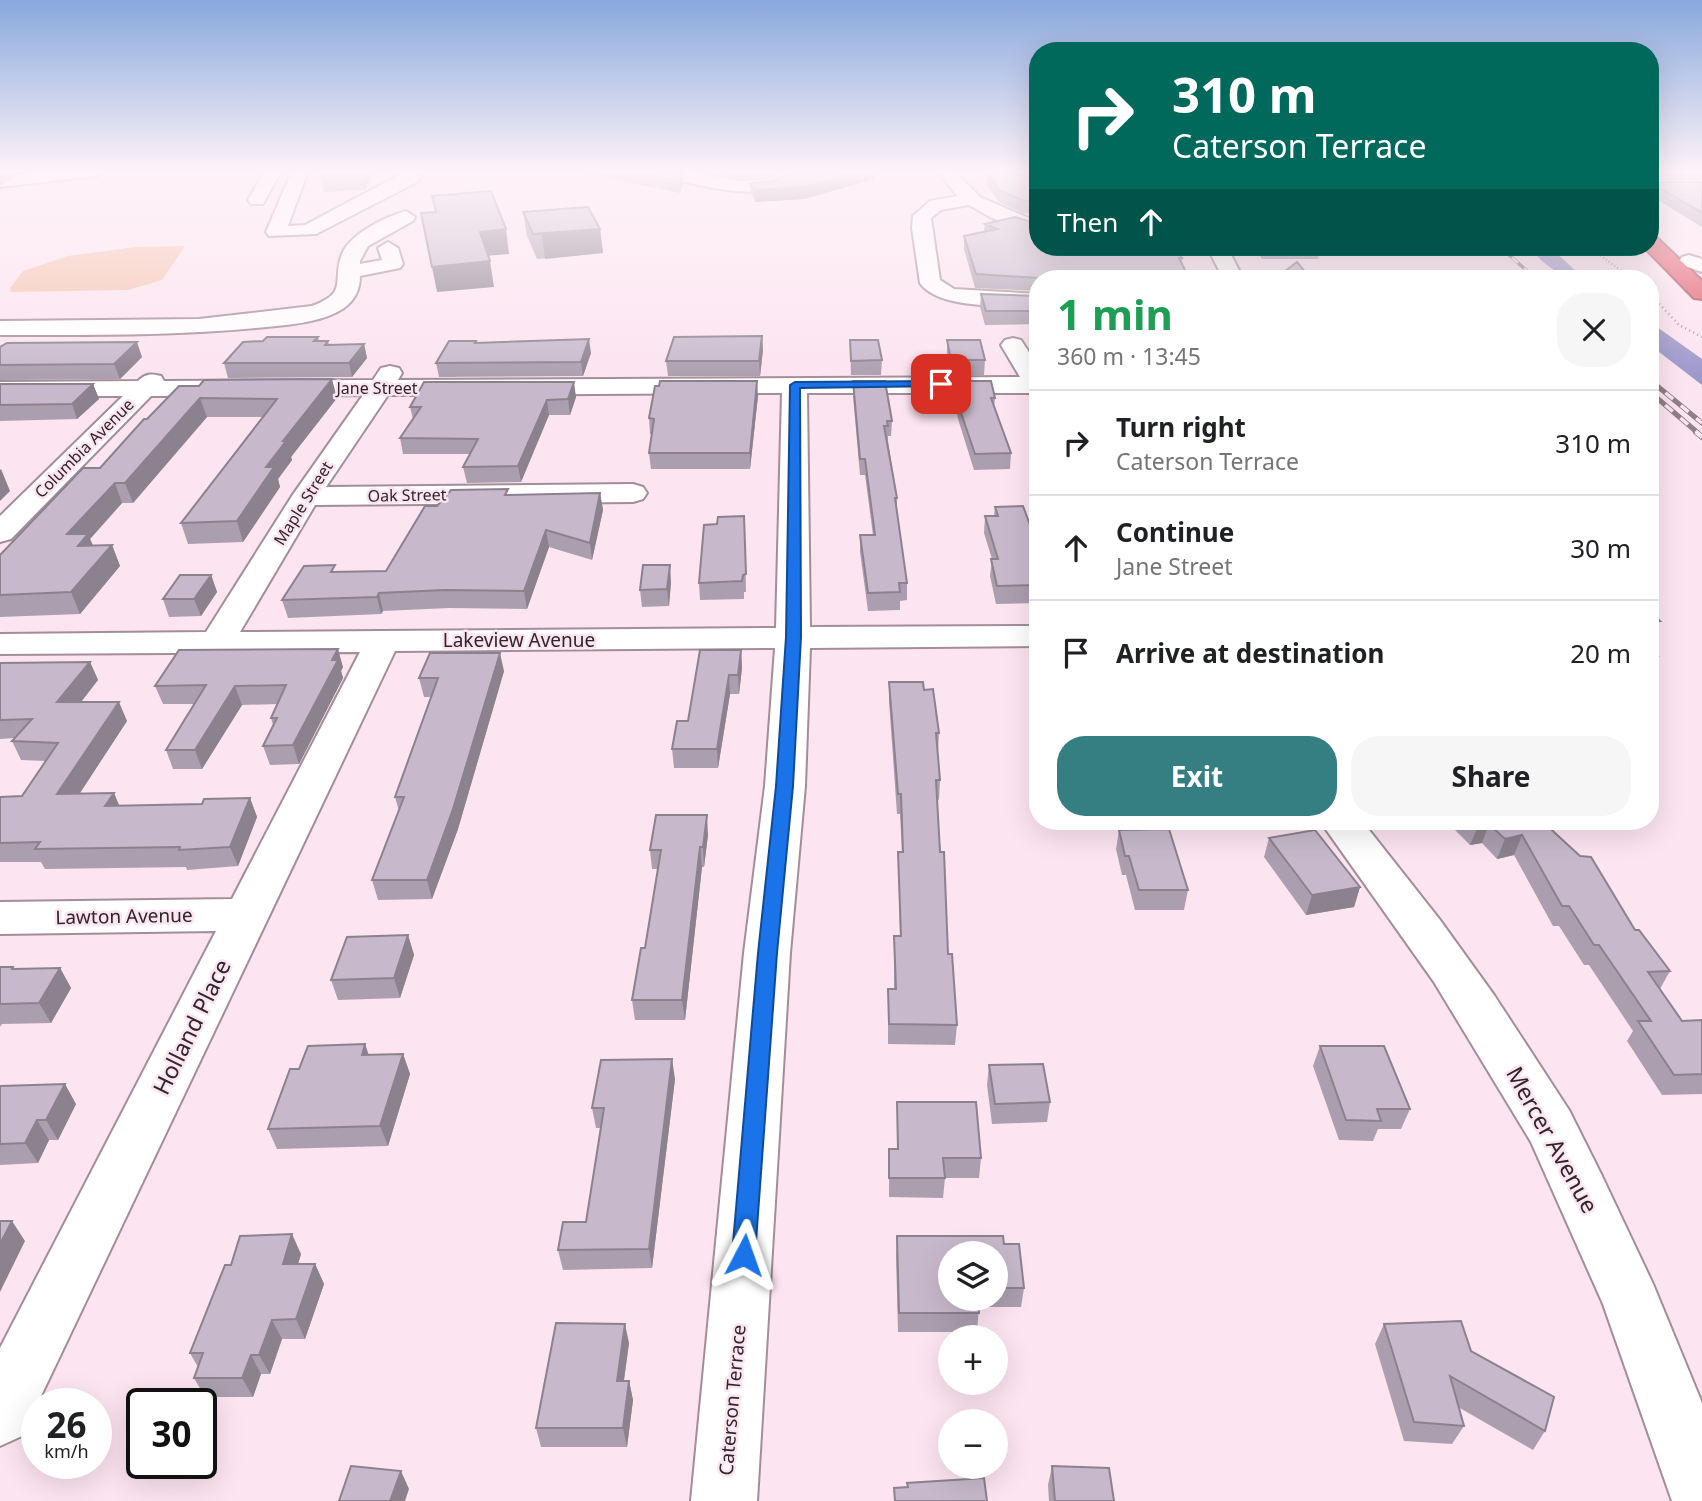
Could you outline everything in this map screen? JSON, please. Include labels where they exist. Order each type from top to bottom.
[{"type":"highway","points":[[1665,241],[1698,267]]},
{"type":"highway","points":[[1659,251],[1702,293]]},
{"type":"street","points":[[0,328],[215,325],[308,314],[327,309],[348,295],[351,260],[358,244],[363,241]]},
{"type":"street","points":[[351,260],[393,264],[388,248],[397,241]]},
{"type":"street","points":[[923,241],[930,283],[949,295],[1029,301]]},
{"type":"street","points":[[1013,345],[1029,372]]},
{"type":"street","name":"Columbia Avenue","points":[[0,533],[170,364]]},
{"type":"street","name":"Jane Street","points":[[0,389],[142,390],[385,378],[795,385]]},
{"type":"street","name":"Maple Street","points":[[217,642],[306,496],[385,378]]},
{"type":"street","points":[[795,385],[1029,385]]},
{"type":"street","name":"Caterson Terrace","points":[[724,1501],[766,967],[785,786],[793,637],[795,385]]},
{"type":"street","name":"Oak Street","points":[[306,496],[633,493]]},
{"type":"street","name":"Lakeview Avenue","points":[[0,644],[1029,636]]},
{"type":"street","name":"Holland Place","points":[[0,1414],[383,641]]},
{"type":"street","name":"Mercer Avenue","points":[[1347,830],[1396,890],[1468,994],[1551,1128],[1614,1257],[1679,1423],[1702,1493]]},
{"type":"street","name":"Lawton Avenue","points":[[0,918],[248,915]]},
{"type":"path","points":[[1601,256],[1619,270]]},
{"type":"path","points":[[1659,304],[1679,325],[1702,337]]},
{"type":"shaded area","points":[[185,246],[162,280],[128,290],[11,292],[10,288],[23,271],[68,256],[136,247]]},
{"type":"shaded area","points":[[1537,256],[1560,256],[1575,270],[1554,270]]},
{"type":"shaded area","points":[[1659,328],[1702,359],[1702,385],[1659,352]]},
{"type":"building","points":[[427,241],[483,241],[490,261],[432,267]]},
{"type":"building","points":[[966,241],[1029,241],[1029,256],[1181,256],[1182,258],[1179,258],[1185,270],[1029,270],[1029,277],[976,274]]},
{"type":"building","points":[[1297,262],[1304,270],[1287,270]]},
{"type":"building","points":[[981,294],[1029,296],[1029,311],[986,311]]},
{"type":"building","points":[[762,336],[759,361],[666,361],[674,337]]},
{"type":"building","points":[[267,337],[318,337],[314,341],[328,341],[325,345],[364,344],[349,363],[224,363],[243,342],[263,341]]},
{"type":"building","points":[[589,339],[581,362],[436,363],[449,341],[476,341],[475,343]]},
{"type":"building","points":[[850,340],[878,340],[882,360],[851,361]]},
{"type":"building","points":[[947,340],[980,340],[985,360],[951,360]]},
{"type":"building","points":[[137,342],[114,364],[0,365],[0,347],[7,343]]},
{"type":"building","points":[[332,379],[283,441],[286,441],[266,467],[274,467],[237,521],[181,523],[277,399],[200,398],[125,483],[115,483],[67,534],[88,534],[78,546],[112,545],[71,592],[0,595],[0,555],[83,468],[100,468],[144,419],[179,386],[199,386],[204,380]]},
{"type":"building","points":[[660,381],[757,381],[750,453],[649,453],[654,419],[649,418],[655,386],[659,386]]},
{"type":"building","points":[[853,381],[885,381],[892,421],[887,421],[888,426],[884,426],[897,498],[907,583],[899,583],[900,592],[868,593],[860,535],[875,535],[865,459],[860,459]]},
{"type":"building","points":[[954,381],[991,381],[995,398],[991,398],[1011,453],[975,454],[958,404]]},
{"type":"building","points":[[424,382],[574,382],[568,399],[547,400],[518,466],[463,467],[478,439],[400,438],[421,407],[410,407]]},
{"type":"building","points":[[0,384],[93,384],[72,404],[0,405]]},
{"type":"building","points":[[508,489],[505,495],[600,493],[590,543],[546,530],[524,591],[445,590],[379,593],[377,597],[282,600],[304,566],[335,565],[331,572],[386,571],[425,506],[437,506],[451,490]]},
{"type":"building","points":[[1023,506],[1029,522],[1029,585],[997,586],[991,559],[998,559],[985,516],[998,516],[995,507]]},
{"type":"building","points":[[744,516],[746,574],[743,575],[742,581],[699,583],[704,525],[717,524],[718,517]]},
{"type":"building","points":[[643,565],[670,565],[667,589],[640,590]]},
{"type":"building","points":[[180,575],[211,575],[194,599],[163,599]]},
{"type":"building","points":[[338,649],[332,660],[338,660],[293,745],[263,746],[277,718],[271,718],[286,685],[235,686],[195,750],[166,750],[206,685],[155,686],[179,650]]},
{"type":"building","points":[[700,650],[741,650],[738,675],[729,675],[717,749],[672,749],[677,721],[688,721]]},
{"type":"building","points":[[430,653],[500,653],[453,809],[427,880],[372,880],[404,797],[395,797],[438,678],[419,678]]},
{"type":"building","points":[[90,662],[57,702],[119,702],[57,794],[114,793],[105,806],[202,804],[204,799],[250,798],[230,847],[179,850],[180,847],[35,849],[40,842],[0,843],[0,797],[22,796],[58,743],[12,741],[32,719],[0,720],[0,663]]},
{"type":"building","points":[[889,682],[923,682],[924,690],[933,689],[939,733],[936,733],[940,780],[936,780],[940,852],[944,852],[948,954],[952,954],[957,1025],[889,1024],[888,989],[896,989],[894,936],[901,936],[898,852],[903,852],[901,794],[898,794]]},
{"type":"building","points":[[656,815],[707,815],[703,847],[700,847],[682,1000],[632,1000],[641,948],[645,948],[661,850],[650,850]]},
{"type":"building","points":[[1119,830],[1169,830],[1188,890],[1139,890],[1129,856],[1125,856]]},
{"type":"building","points":[[1315,830],[1360,887],[1312,895],[1269,838]]},
{"type":"building","points":[[1495,830],[1552,830],[1580,856],[1591,857],[1635,930],[1639,930],[1670,971],[1648,972],[1682,1021],[1702,1020],[1702,1074],[1674,1075],[1638,1021],[1651,1021],[1599,945],[1594,945],[1569,906],[1562,906],[1522,835],[1505,839]]},
{"type":"building","points":[[408,935],[394,978],[331,980],[347,937]]},
{"type":"building","points":[[0,967],[60,968],[39,1003],[0,1004]]},
{"type":"building","points":[[365,1044],[362,1055],[403,1054],[380,1126],[268,1129],[290,1069],[299,1069],[308,1046]]},
{"type":"building","points":[[1320,1046],[1384,1046],[1410,1109],[1377,1109],[1381,1121],[1346,1120]]},
{"type":"building","points":[[672,1059],[649,1249],[558,1250],[563,1222],[586,1222],[604,1108],[592,1108],[601,1060]]},
{"type":"building","points":[[1043,1064],[1050,1102],[995,1104],[989,1065]]},
{"type":"building","points":[[65,1084],[46,1120],[37,1120],[25,1143],[0,1144],[0,1086]]},
{"type":"building","points":[[897,1102],[976,1102],[981,1158],[943,1158],[945,1178],[889,1178],[889,1149],[898,1149]]},
{"type":"building","points":[[0,1221],[12,1221],[0,1244]]},
{"type":"building","points":[[292,1234],[283,1264],[315,1264],[296,1319],[272,1320],[259,1355],[251,1355],[242,1378],[194,1378],[203,1353],[190,1353],[225,1265],[231,1265],[240,1236]]},
{"type":"building","points":[[897,1236],[1003,1236],[1004,1241],[938,1241],[938,1311],[979,1313],[899,1313]]},
{"type":"building","points":[[1008,1244],[1019,1244],[1024,1288],[1008,1288]]},
{"type":"building","points":[[1461,1321],[1471,1351],[1554,1397],[1545,1431],[1450,1376],[1464,1426],[1414,1422],[1384,1324]]},
{"type":"building","points":[[556,1323],[625,1324],[617,1381],[629,1381],[623,1428],[536,1428]]},
{"type":"building","points":[[351,1466],[401,1471],[390,1501],[339,1501]]},
{"type":"building","points":[[1052,1466],[1109,1468],[1114,1501],[1055,1501]]},
{"type":"building","points":[[984,1479],[987,1501],[895,1501],[894,1488],[908,1487],[907,1483]]},
{"type":"railway","points":[[1510,256],[1526,270]]},
{"type":"railway","points":[[1659,387],[1702,423]]},
{"type":"railway","points":[[1659,400],[1698,433]]},
{"type":"railway","points":[[1696,432],[1702,437]]},
{"type":"route","points":[[744,1255],[768,953],[785,786],[793,637],[795,385],[941,384]]}]
